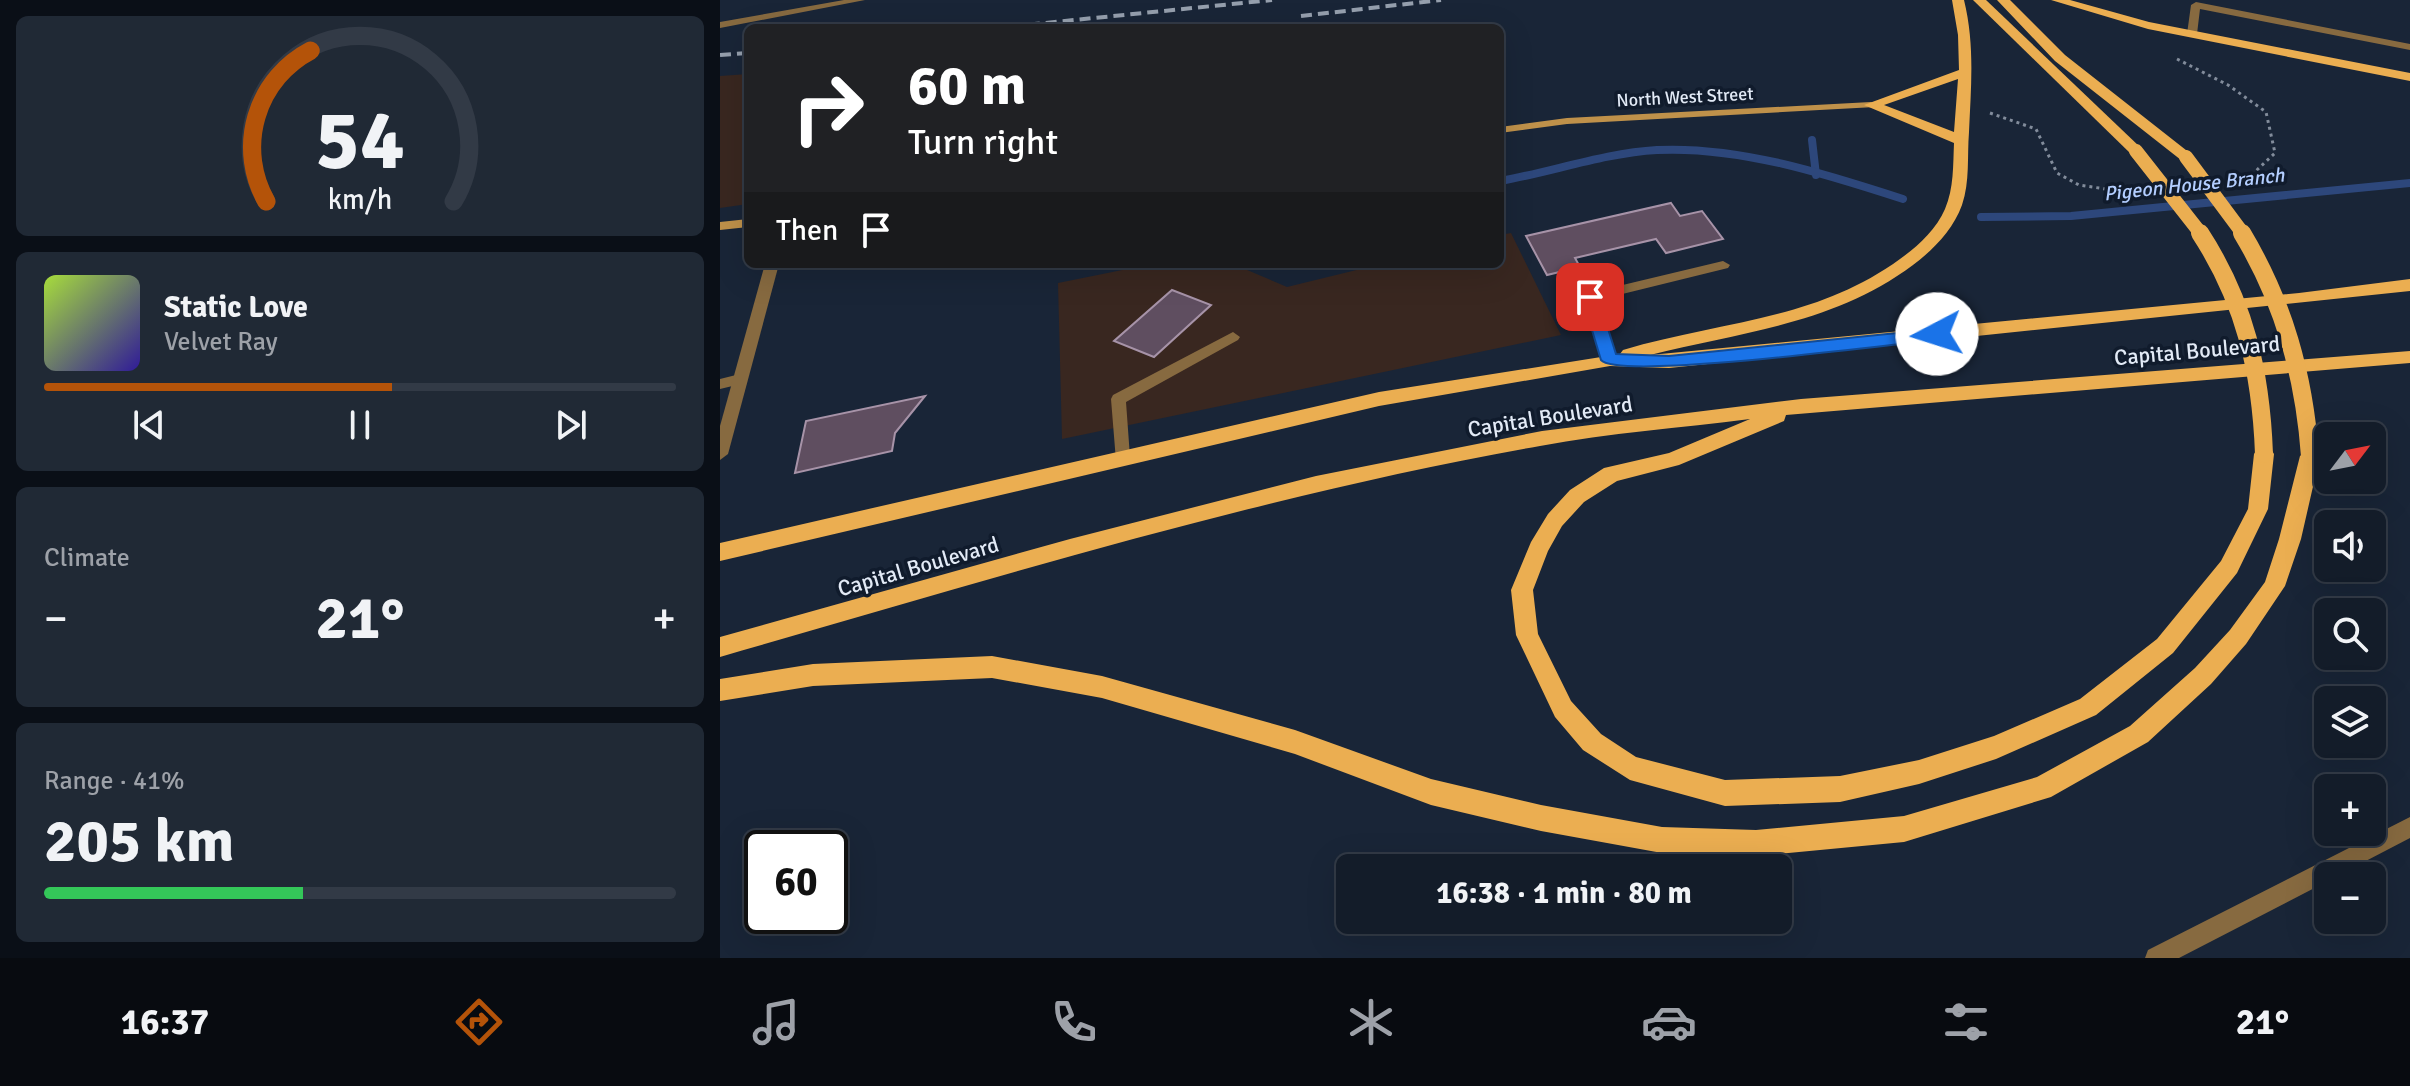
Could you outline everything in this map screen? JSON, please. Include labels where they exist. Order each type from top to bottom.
[{"type":"main road","points":[[1610,360],[1669,343],[1779,323],[1856,298],[1896,272],[1930,243],[1952,212],[1962,176],[1961,141],[1967,72],[1966,39],[1958,0]]},
{"type":"main road","points":[[1801,406],[1672,460],[1611,474],[1577,496],[1555,520],[1538,548],[1522,590],[1527,635],[1563,709],[1592,742],[1630,768],[1725,793],[1840,789],[1919,772],[1996,747],[2088,707],[2165,646],[2229,567],[2258,509],[2264,454],[2265,401],[2255,350],[2224,267],[2193,220],[2136,151],[1979,0]]},
{"type":"main road","points":[[720,690],[813,675],[992,667],[1102,687],[1281,738],[1431,792],[1541,818],[1662,840],[1756,843],[1904,829],[2042,788],[2139,734],[2203,676],[2238,637],[2274,586],[2290,539],[2310,456],[2309,414],[2300,369],[2273,288],[2228,206],[2186,157],[2060,58],[2003,0]]},
{"type":"main road","points":[[2057,0],[2115,18],[2410,77]]},
{"type":"main road","points":[[1871,105],[1967,72]]},
{"type":"main road","points":[[1871,105],[1932,126],[1961,141]]},
{"type":"main road","name":"Capital Boulevard","points":[[720,552],[1122,457],[1450,384],[1610,360],[1669,362],[2299,299],[2410,285]]},
{"type":"main road","name":"Capital Boulevard","points":[[720,647],[1070,548],[1316,484],[1542,438],[1801,406],[2410,357]]},
{"type":"street","points":[[720,25],[860,0]]},
{"type":"street","points":[[2192,34],[2196,5],[2410,47]]},
{"type":"street","name":"North West Street","points":[[1504,129],[1567,121],[1871,105]]},
{"type":"street","points":[[720,226],[744,223]]},
{"type":"street","points":[[1610,360],[1590,297],[1723,265]]},
{"type":"street","points":[[720,454],[771,268]]},
{"type":"street","points":[[1122,457],[1118,399],[1233,337]]},
{"type":"street","points":[[720,384],[740,379]]},
{"type":"street","points":[[2156,958],[2410,827]]},
{"type":"shaded area","points":[[744,74],[744,205],[720,208],[720,76]]},
{"type":"shaded area","points":[[1511,233],[1561,335],[1062,439],[1058,283],[1132,268],[1242,268],[1287,287],[1365,268],[1504,268],[1504,234]]},
{"type":"building","points":[[1671,203],[1680,216],[1702,211],[1723,239],[1666,253],[1656,239],[1575,258],[1580,267],[1547,275],[1526,236]]},
{"type":"building","points":[[1172,290],[1211,305],[1154,357],[1114,341]]},
{"type":"building","points":[[925,396],[895,433],[892,451],[795,473],[806,421]]},
{"type":"waterway","points":[[1812,140],[1816,173]]},
{"type":"waterway","name":"Pigeon House Branch","points":[[1504,180],[1617,155],[1657,150],[1719,152],[1816,173]]},
{"type":"waterway","name":"Pigeon House Branch","points":[[1816,173],[1903,199]]},
{"type":"waterway","name":"Pigeon House Branch","points":[[1981,217],[2071,216],[2410,183]]},
{"type":"railway","points":[[1035,24],[1272,0]]},
{"type":"railway","points":[[1301,16],[1441,0]]},
{"type":"railway","points":[[720,55],[744,53]]},
{"type":"route","points":[[1590,297],[1610,360],[1669,362],[1937,334]]}]
